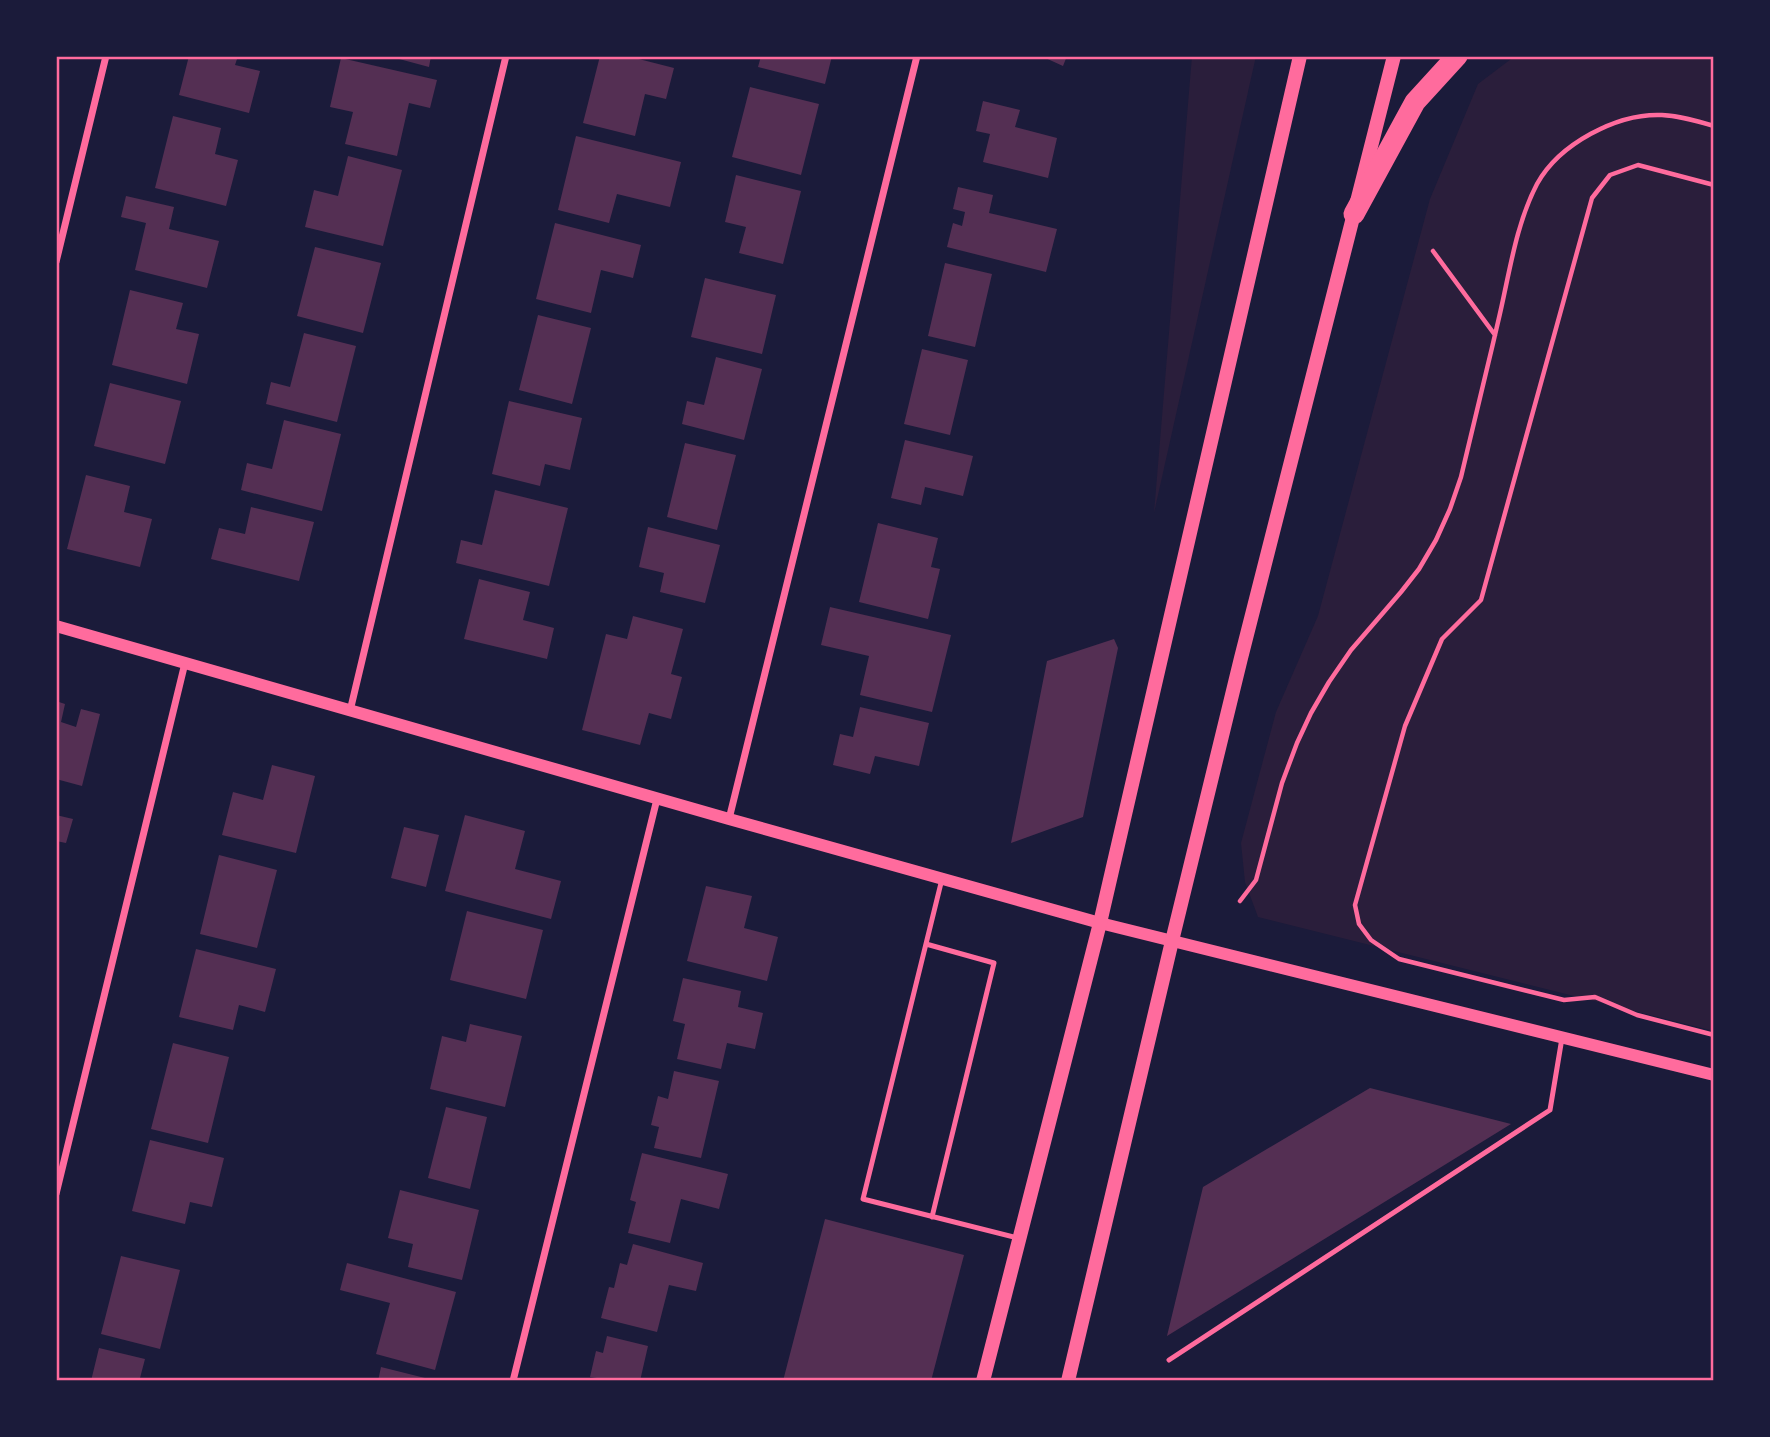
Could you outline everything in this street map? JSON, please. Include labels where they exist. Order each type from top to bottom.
[{"type":"highway","points":[[1354,214],[1415,102],[1457,56]]},
{"type":"main road","points":[[984,1381],[1100,923],[1300,56]]},
{"type":"main road","points":[[1068,1381],[1172,941],[1394,56]]},
{"type":"street","points":[[56,262],[106,56]]},
{"type":"street","points":[[350,711],[506,56]]},
{"type":"street","points":[[729,819],[917,56]]},
{"type":"street","points":[[56,626],[1100,923],[1714,1074]]},
{"type":"street","points":[[56,1194],[185,663]]},
{"type":"street","points":[[513,1381],[657,799]]},
{"type":"lane","points":[[942,879],[863,1199],[1020,1238]]},
{"type":"lane","points":[[926,944],[994,964],[932,1217]]},
{"type":"lane","points":[[1169,1360],[1550,1110],[1563,1037]]},
{"type":"path","points":[[1240,901],[1256,880],[1282,783],[1311,713],[1351,650],[1419,569],[1450,509],[1461,477],[1521,225],[1538,183],[1558,158],[1583,138],[1609,125],[1636,117],[1661,115],[1714,126]]},
{"type":"path","points":[[1714,185],[1638,165],[1610,175],[1592,198],[1481,600],[1442,639],[1405,726],[1356,905],[1359,924],[1371,940],[1399,959],[1564,1000],[1595,997],[1637,1015],[1714,1035]]},
{"type":"path","points":[[1433,251],[1495,335]]},
{"type":"shaded area","points":[[1192,56],[1256,56],[1154,513]]},
{"type":"shaded area","points":[[1515,56],[1714,56],[1714,1031],[1258,917],[1245,882],[1241,843],[1276,712],[1318,616],[1430,199],[1478,84]]},
{"type":"building","points":[[189,56],[238,56],[235,65],[260,71],[249,113],[179,95]]},
{"type":"building","points":[[388,56],[431,56],[429,67]]},
{"type":"building","points":[[600,56],[627,56],[674,68],[666,99],[645,94],[635,136],[583,123]]},
{"type":"building","points":[[761,56],[832,56],[825,84],[758,67]]},
{"type":"building","points":[[1041,56],[1067,56],[1063,66]]},
{"type":"building","points":[[341,58],[437,80],[430,108],[409,103],[397,156],[345,144],[353,112],[330,107]]},
{"type":"building","points":[[750,87],[819,104],[801,175],[732,157]]},
{"type":"building","points":[[983,101],[1020,110],[1015,127],[1057,138],[1048,178],[983,162],[990,134],[976,131]]},
{"type":"building","points":[[173,116],[221,128],[215,154],[238,160],[226,206],[155,188]]},
{"type":"building","points":[[576,136],[681,162],[670,207],[617,194],[609,223],[558,210]]},
{"type":"building","points":[[348,156],[402,170],[383,246],[305,227],[314,190],[338,196]]},
{"type":"building","points":[[736,175],[801,191],[783,264],[739,253],[746,227],[725,222]]},
{"type":"building","points":[[958,187],[993,195],[989,213],[1057,229],[1046,272],[947,247],[953,223],[962,226],[965,212],[953,209]]},
{"type":"building","points":[[126,196],[174,207],[169,229],[219,241],[207,288],[135,270],[146,223],[121,217]]},
{"type":"building","points":[[555,223],[641,245],[633,278],[601,270],[591,313],[536,299]]},
{"type":"building","points":[[315,247],[381,263],[363,333],[297,316]]},
{"type":"building","points":[[945,263],[992,274],[975,347],[928,336]]},
{"type":"building","points":[[705,278],[776,295],[762,354],[691,337]]},
{"type":"building","points":[[130,290],[183,303],[176,329],[199,334],[187,384],[112,365]]},
{"type":"building","points":[[538,315],[591,328],[572,404],[519,390]]},
{"type":"building","points":[[304,333],[356,346],[337,422],[266,404],[271,382],[290,387]]},
{"type":"building","points":[[922,349],[968,360],[950,435],[904,424]]},
{"type":"building","points":[[716,357],[762,369],[744,440],[682,424],[687,401],[704,405]]},
{"type":"building","points":[[110,383],[181,401],[165,464],[94,446]]},
{"type":"building","points":[[509,401],[582,418],[570,470],[545,464],[540,486],[492,474]]},
{"type":"building","points":[[284,420],[341,434],[322,511],[241,490],[247,463],[272,469]]},
{"type":"building","points":[[905,440],[973,456],[963,496],[925,487],[921,505],[891,498]]},
{"type":"building","points":[[685,443],[736,455],[717,530],[667,517]]},
{"type":"building","points":[[86,475],[130,486],[124,512],[152,519],[140,567],[67,549]]},
{"type":"building","points":[[495,490],[568,508],[549,586],[456,563],[461,540],[482,545]]},
{"type":"building","points":[[251,507],[314,522],[299,581],[211,559],[219,528],[245,534]]},
{"type":"building","points":[[878,523],[938,538],[931,567],[940,569],[928,619],[859,602]]},
{"type":"building","points":[[648,527],[720,545],[705,603],[660,592],[664,573],[639,567]]},
{"type":"building","points":[[479,579],[530,592],[523,620],[554,628],[547,659],[464,639]]},
{"type":"building","points":[[830,607],[951,635],[932,712],[860,695],[869,656],[821,645]]},
{"type":"building","points":[[633,616],[683,629],[671,674],[682,677],[671,719],[649,713],[640,745],[582,730],[606,634],[627,639]]},
{"type":"building","points":[[1114,639],[1118,648],[1083,817],[1011,843],[1047,661]]},
{"type":"building","points":[[56,701],[65,704],[61,722],[76,727],[81,709],[100,714],[82,786],[56,779]]},
{"type":"building","points":[[860,707],[929,723],[919,766],[875,756],[870,774],[833,765],[840,734],[853,737]]},
{"type":"building","points":[[272,765],[315,776],[296,853],[222,835],[233,792],[263,800]]},
{"type":"building","points":[[56,815],[73,819],[66,843],[56,841]]},
{"type":"building","points":[[465,815],[525,831],[515,869],[561,881],[551,919],[445,891]]},
{"type":"building","points":[[404,827],[439,835],[426,887],[391,878]]},
{"type":"building","points":[[219,855],[277,870],[257,948],[200,934]]},
{"type":"building","points":[[706,886],[752,896],[744,928],[778,937],[767,981],[687,961]]},
{"type":"building","points":[[467,911],[543,930],[526,999],[450,980]]},
{"type":"building","points":[[196,949],[276,969],[265,1012],[239,1005],[233,1030],[179,1017]]},
{"type":"building","points":[[683,978],[741,991],[738,1007],[763,1013],[755,1049],[727,1043],[721,1069],[677,1059],[685,1024],[673,1021]]},
{"type":"building","points":[[470,1024],[522,1036],[505,1107],[430,1089],[442,1036],[466,1042]]},
{"type":"building","points":[[173,1043],[229,1057],[208,1143],[151,1129]]},
{"type":"building","points":[[674,1071],[719,1081],[701,1158],[654,1148],[659,1127],[651,1125],[658,1096],[668,1099]]},
{"type":"building","points":[[1370,1088],[1511,1124],[1167,1336],[1203,1187]]},
{"type":"building","points":[[446,1107],[487,1117],[470,1189],[428,1178]]},
{"type":"building","points":[[150,1140],[224,1158],[212,1207],[190,1202],[185,1224],[132,1211]]},
{"type":"building","points":[[642,1153],[728,1174],[719,1209],[681,1199],[670,1243],[628,1233],[636,1202],[630,1200]]},
{"type":"building","points":[[400,1190],[479,1210],[462,1280],[408,1267],[413,1244],[388,1238]]},
{"type":"building","points":[[825,1219],[964,1255],[931,1381],[783,1381]]},
{"type":"building","points":[[633,1244],[703,1263],[696,1291],[669,1285],[657,1332],[601,1318],[609,1287],[614,1288],[620,1263],[627,1265]]},
{"type":"building","points":[[121,1256],[180,1270],[160,1349],[101,1334]]},
{"type":"building","points":[[347,1263],[456,1292],[435,1370],[376,1354],[390,1303],[340,1290]]},
{"type":"building","points":[[607,1336],[648,1346],[640,1381],[596,1381],[597,1378],[590,1377],[596,1351],[603,1353]]},
{"type":"building","points":[[99,1348],[145,1359],[140,1378],[150,1381],[91,1381]]},
{"type":"building","points":[[381,1367],[425,1378],[424,1381],[378,1381]]}]
